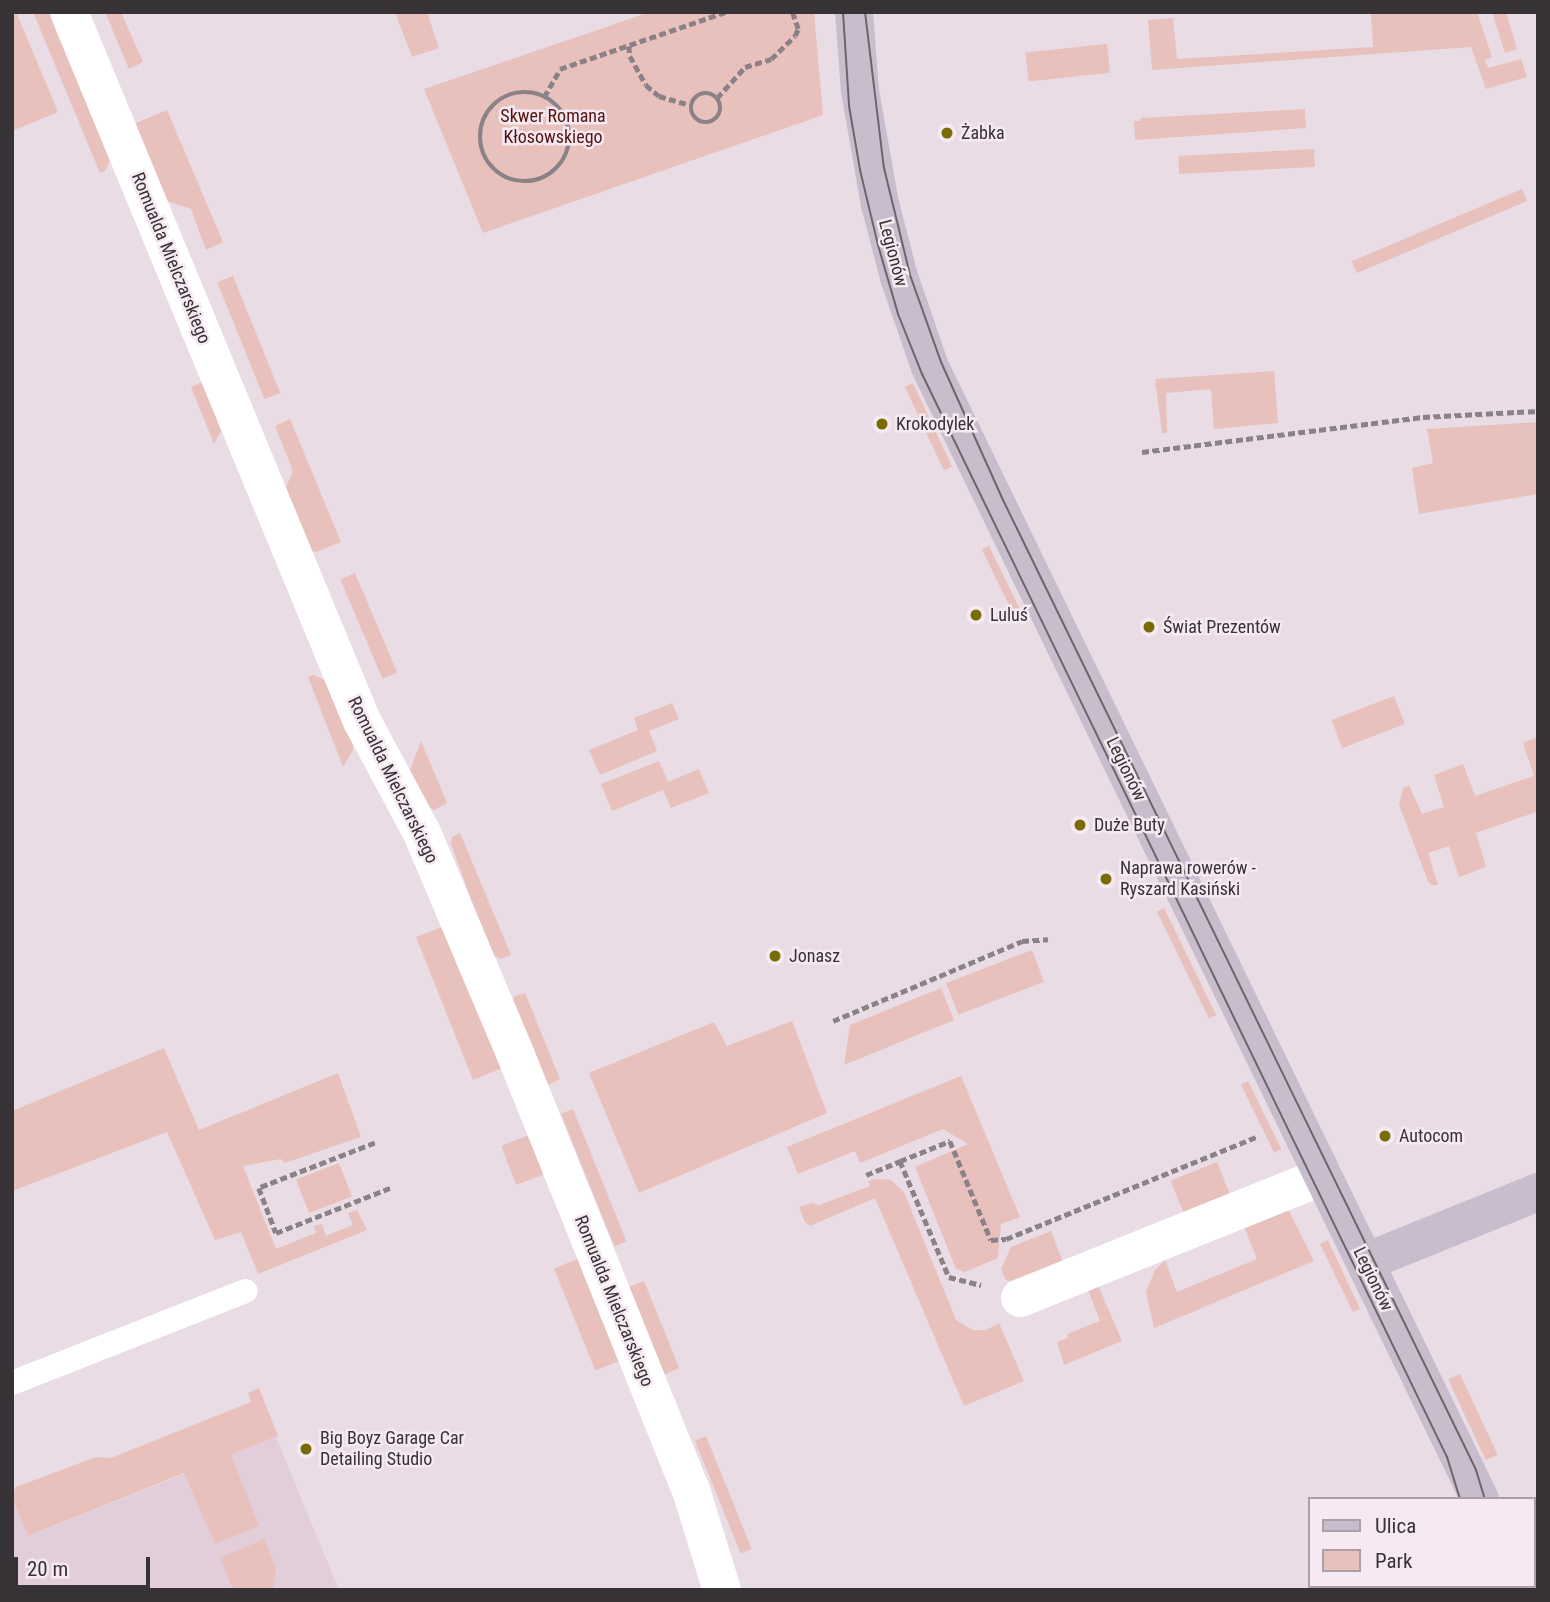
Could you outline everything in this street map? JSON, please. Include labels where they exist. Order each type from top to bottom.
[{"type":"street","name":"Romualda Mielczarskiego","points":[[69,12],[362,720],[422,833],[514,1053],[691,1490],[722,1590]]},
{"type":"street","name":"Legionów","points":[[854,12],[860,92],[880,204],[899,277],[930,367],[1479,1497]]},
{"type":"street","points":[[1020,1298],[1322,1176]]},
{"type":"street","points":[[1365,1262],[1538,1192]]},
{"type":"lane","points":[[12,1383],[245,1291]]},
{"type":"path","points":[[544,97],[560,69],[726,12]]},
{"type":"path","points":[[717,98],[746,67],[771,59],[794,36],[798,29],[792,12]]},
{"type":"path","points":[[629,46],[630,56],[646,85],[659,96],[691,105]]},
{"type":"path","points":[[523,92],[544,97],[562,111],[568,125],[570,140],[558,169],[545,178],[529,182],[513,181],[499,175],[489,165],[479,139],[487,112],[510,95],[523,92]]},
{"type":"path","points":[[701,94],[711,94],[717,98],[720,111],[716,119],[708,123],[694,118],[691,105],[701,94]]},
{"type":"path","points":[[1142,452],[1423,417],[1538,411]]},
{"type":"path","points":[[833,1021],[1022,941],[1048,939]]},
{"type":"path","points":[[866,1174],[950,1141],[991,1240],[1006,1239],[1259,1136]]},
{"type":"path","points":[[375,1143],[259,1188],[276,1233],[392,1187]]},
{"type":"path","points":[[901,1161],[949,1277],[1020,1298]]},
{"type":"shaded area","points":[[276,1437],[339,1590],[12,1590],[12,1497],[29,1536]]},
{"type":"green space","points":[[33,12],[57,12],[114,151],[105,171],[100,173]]},
{"type":"green space","points":[[105,12],[121,12],[143,62],[129,69]]},
{"type":"green space","points":[[395,12],[427,12],[439,48],[412,57]]},
{"type":"green space","name":"Skwer Romana Kłosowskiego","points":[[650,12],[814,12],[823,115],[483,233],[424,89]]},
{"type":"green space","points":[[1477,12],[1492,57],[1485,60],[1488,68],[1521,59],[1527,77],[1486,89],[1471,47],[1152,70],[1148,20],[1173,18],[1177,59],[1373,47],[1371,14]]},
{"type":"green space","points":[[1492,12],[1506,12],[1517,49],[1505,53]]},
{"type":"green space","points":[[17,14],[58,112],[12,131],[12,16]]},
{"type":"green space","points":[[1107,44],[1110,73],[1028,81],[1025,53]]},
{"type":"green space","points":[[1305,109],[1306,128],[1135,140],[1134,121],[1140,121],[1141,118]]},
{"type":"green space","points":[[167,110],[223,242],[206,250],[191,209],[167,201],[134,124]]},
{"type":"green space","points":[[1314,149],[1315,167],[1179,174],[1178,156]]},
{"type":"green space","points":[[1522,189],[1527,201],[1357,273],[1352,261]]},
{"type":"green space","points":[[233,276],[280,393],[264,399],[217,282]]},
{"type":"green space","points":[[1274,371],[1278,423],[1214,429],[1211,389],[1166,393],[1167,433],[1162,433],[1155,379]]},
{"type":"green space","points":[[204,381],[226,422],[214,444],[191,387]]},
{"type":"green space","points":[[913,383],[952,466],[944,470],[905,387]]},
{"type":"green space","points":[[290,419],[341,542],[316,552],[309,551],[284,492],[293,471],[275,426]]},
{"type":"green space","points":[[1538,422],[1538,494],[1419,514],[1412,468],[1433,463],[1427,429]]},
{"type":"green space","points":[[989,546],[1022,614],[1015,618],[982,550]]},
{"type":"green space","points":[[355,573],[397,672],[382,679],[340,579]]},
{"type":"green space","points":[[313,675],[332,683],[353,735],[353,750],[343,767],[308,677]]},
{"type":"green space","points":[[1394,696],[1405,724],[1342,748],[1331,720]]},
{"type":"green space","points":[[672,703],[679,719],[649,731],[657,751],[600,775],[589,750],[638,730],[634,718]]},
{"type":"green space","points":[[1538,737],[1538,816],[1536,812],[1476,833],[1486,867],[1459,877],[1449,846],[1428,853],[1438,885],[1432,885],[1428,881],[1399,805],[1403,788],[1409,785],[1422,814],[1444,807],[1434,775],[1463,764],[1475,796],[1534,776],[1523,743]]},
{"type":"green space","points":[[421,741],[447,803],[434,810],[427,806],[409,773]]},
{"type":"green space","points":[[659,761],[668,782],[699,769],[709,793],[671,808],[663,790],[612,811],[601,784]]},
{"type":"green space","points":[[460,833],[511,955],[501,959],[491,954],[451,844],[452,837]]},
{"type":"green space","points":[[1164,908],[1216,1015],[1209,1018],[1157,912]]},
{"type":"green space","points":[[442,927],[503,1063],[500,1069],[473,1080],[416,937]]},
{"type":"green space","points":[[1032,950],[1044,982],[958,1015],[946,983]]},
{"type":"green space","points":[[941,988],[954,1020],[844,1065],[850,1025]]},
{"type":"green space","points":[[525,993],[560,1079],[548,1085],[509,1006],[515,996]]},
{"type":"green space","points":[[792,1021],[827,1113],[639,1193],[589,1073],[714,1022],[727,1046]]},
{"type":"green space","points":[[164,1048],[199,1130],[338,1073],[361,1137],[285,1163],[281,1159],[243,1166],[276,1249],[316,1233],[314,1226],[322,1224],[326,1236],[353,1225],[348,1213],[357,1210],[367,1230],[258,1274],[241,1232],[215,1240],[167,1132],[12,1191],[12,1111]]},
{"type":"green space","points":[[961,1076],[1020,1217],[1001,1224],[998,1258],[965,1272],[956,1269],[915,1167],[968,1144],[943,1129],[860,1163],[855,1151],[798,1174],[787,1147]]},
{"type":"green space","points":[[1248,1081],[1281,1149],[1274,1153],[1241,1085]]},
{"type":"green space","points":[[573,1109],[627,1242],[615,1246],[561,1114]]},
{"type":"green space","points":[[532,1134],[547,1173],[516,1185],[501,1146]]},
{"type":"green space","points":[[1217,1162],[1230,1194],[1184,1213],[1171,1181]]},
{"type":"green space","points":[[339,1163],[352,1197],[309,1213],[296,1179]]},
{"type":"green space","points":[[891,1180],[904,1192],[956,1320],[973,1330],[986,1330],[999,1323],[1024,1381],[964,1406],[875,1198],[810,1226],[805,1222],[799,1207],[811,1203],[819,1205],[870,1186],[868,1181]]},
{"type":"green space","points":[[1288,1209],[1314,1261],[1154,1328],[1146,1292],[1155,1270],[1165,1260],[1177,1292],[1257,1259],[1244,1226]]},
{"type":"green space","points":[[1051,1231],[1063,1262],[1015,1282],[1006,1280],[1001,1269],[1011,1247]]},
{"type":"green space","points":[[1328,1240],[1360,1309],[1353,1312],[1320,1244]]},
{"type":"green space","points":[[580,1258],[621,1360],[595,1370],[554,1268]]},
{"type":"green space","points":[[644,1281],[679,1368],[663,1375],[627,1288]]},
{"type":"green space","points":[[1097,1283],[1122,1341],[1064,1365],[1057,1342],[1068,1338],[1067,1334],[1100,1321],[1087,1287]]},
{"type":"green space","points":[[1460,1374],[1498,1455],[1486,1460],[1448,1379]]},
{"type":"green space","points":[[259,1388],[278,1436],[231,1455],[259,1526],[215,1544],[184,1473],[28,1536],[12,1497],[16,1487],[96,1457],[111,1458],[251,1402],[248,1393]]},
{"type":"green space","points":[[706,1436],[752,1549],[741,1554],[695,1440]]},
{"type":"green space","points":[[264,1539],[276,1569],[273,1590],[233,1590],[220,1558]]},
{"type":"tram line","points":[[843,12],[849,106],[860,170],[898,314],[922,374],[1447,1457],[1459,1497]]},
{"type":"tram line","points":[[865,12],[884,168],[910,275],[941,362],[1003,500],[1476,1470],[1484,1497]]},
{"type":"place","name":"Żabka","points":[[947,133]]},
{"type":"place","name":"Krokodylek","points":[[882,424]]},
{"type":"place","name":"Luluś","points":[[976,615]]},
{"type":"place","name":"Świat Prezentów","points":[[1149,627]]},
{"type":"place","name":"Duże Buty","points":[[1080,825]]},
{"type":"place","name":"Naprawa rowerów - Ryszard Kasiński","points":[[1106,879]]},
{"type":"place","name":"Jonasz","points":[[775,956]]},
{"type":"place","name":"Autocom","points":[[1385,1136]]},
{"type":"place","name":"Big Boyz Garage Car Detailing Studio","points":[[306,1449]]}]
